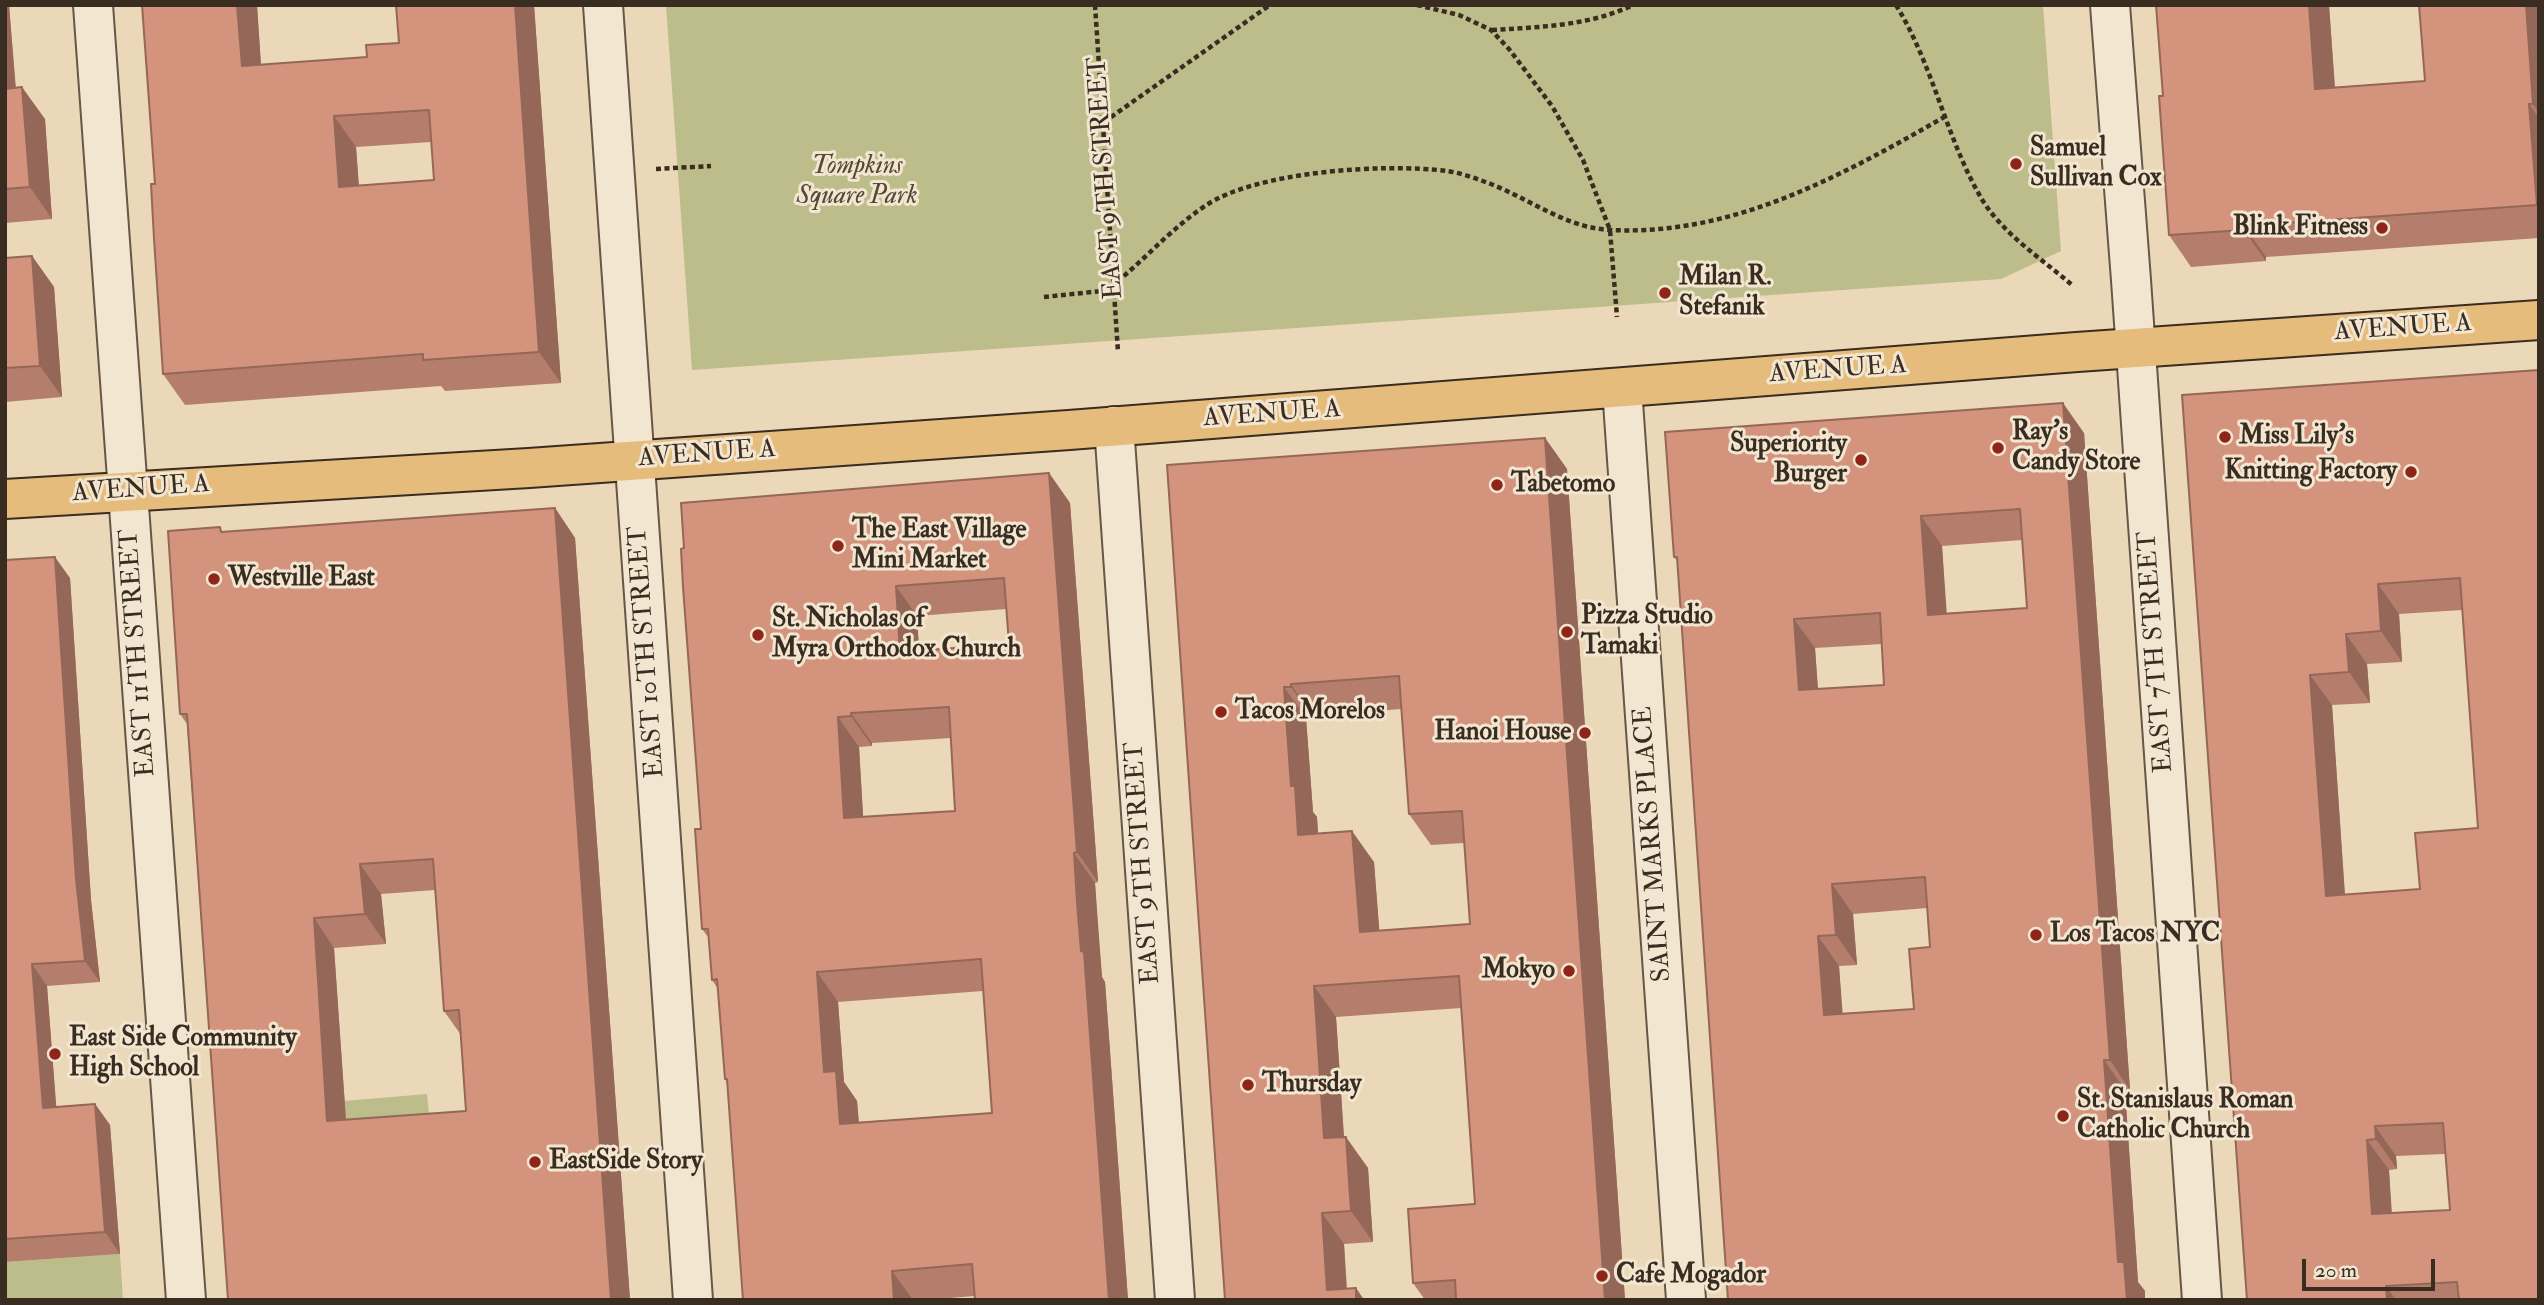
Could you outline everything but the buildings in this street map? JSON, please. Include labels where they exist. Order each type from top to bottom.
[{"type":"main road","name":"AVENUE A","points":[[5,499],[635,460],[2539,320]]},
{"type":"street","name":"EAST 11TH STREET","points":[[93,5],[186,1300]]},
{"type":"street","name":"EAST 10TH STREET","points":[[603,5],[693,1300]]},
{"type":"street","name":"EAST 7TH STREET","points":[[2110,5],[2202,1300]]},
{"type":"street","name":"SAINT MARKS PLACE","points":[[1622,388],[1686,1300]]},
{"type":"street","name":"EAST 9TH STREET","points":[[1114,426],[1175,1300]]},
{"type":"path","name":"EAST 9TH STREET","points":[[1095,5],[1118,352]]},
{"type":"path","points":[[1103,122],[1270,5]]},
{"type":"path","points":[[1420,5],[1459,15],[1491,30],[1509,49],[1552,106],[1583,160],[1610,230],[1617,317]]},
{"type":"path","points":[[1491,30],[1554,27],[1612,15],[1633,5]]},
{"type":"path","points":[[1896,5],[1912,34],[1980,197],[2003,226],[2072,285]]},
{"type":"path","points":[[1044,297],[1102,291],[1114,284],[1154,246],[1206,205],[1228,193],[1261,182],[1301,175],[1369,170],[1449,172],[1488,183],[1577,224],[1610,230],[1673,227],[1759,209],[1838,177],[1946,116]]},
{"type":"path","points":[[655,170],[711,166]]},
{"type":"green space","name":"Tompkins Square Park","points":[[666,5],[2043,5],[2061,251],[2001,279],[692,370]]},
{"type":"green space","points":[[427,1094],[432,1146],[237,1159],[344,1101]]},
{"type":"green space","points":[[120,1254],[123,1300],[5,1300],[5,1262]]},
{"type":"place","name":"Samuel Sullivan Cox","points":[[2016,164]]},
{"type":"place","name":"Blink Fitness","points":[[2382,228]]},
{"type":"place","name":"Milan R. Stefanik","points":[[1665,293]]},
{"type":"place","name":"Miss Lily’s","points":[[2225,437]]},
{"type":"place","name":"Ray's Candy Store","points":[[1998,448]]},
{"type":"place","name":"Superiority Burger","points":[[1861,460]]},
{"type":"place","name":"Knitting Factory","points":[[2411,472]]},
{"type":"place","name":"Tabetomo","points":[[1497,485]]},
{"type":"place","name":"The East Village Mini Market","points":[[838,546]]},
{"type":"place","name":"Westville East","points":[[214,579]]},
{"type":"place","name":"Pizza Studio Tamaki","points":[[1567,632]]},
{"type":"place","name":"St. Nicholas of Myra Orthodox Church","points":[[758,635]]},
{"type":"place","name":"Tacos Morelos","points":[[1221,712]]},
{"type":"place","name":"Hanoi House","points":[[1585,733]]},
{"type":"place","name":"Los Tacos NYC","points":[[2036,935]]},
{"type":"place","name":"Mokyo","points":[[1569,971]]},
{"type":"place","name":"East Side Community High School","points":[[55,1054]]},
{"type":"place","name":"Thursday","points":[[1248,1085]]},
{"type":"place","name":"St. Stanislaus Roman Catholic Church","points":[[2063,1116]]},
{"type":"place","name":"EastSide Story","points":[[535,1162]]},
{"type":"place","name":"Cafe Mogador","points":[[1602,1276]]}]
